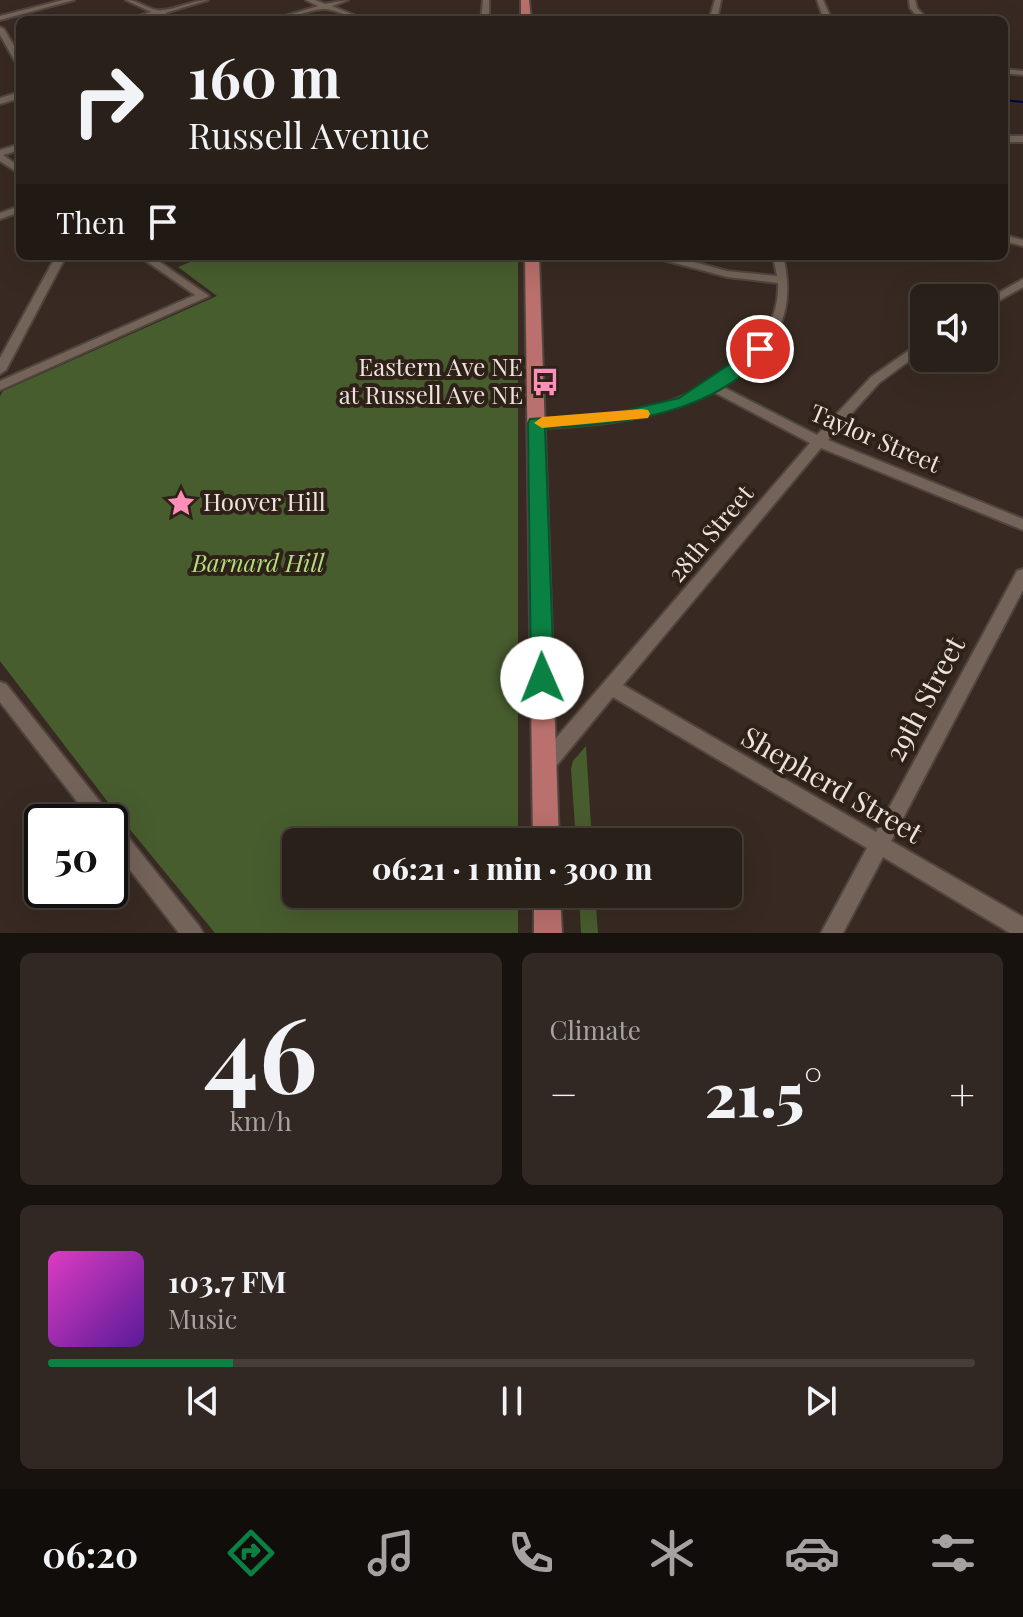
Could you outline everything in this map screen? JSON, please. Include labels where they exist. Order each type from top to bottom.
[{"type":"main road","points":[[532,260],[546,828]]},
{"type":"main road","points":[[547,908],[548,933]]},
{"type":"street","points":[[0,18],[71,0]]},
{"type":"street","points":[[129,0],[164,16]]},
{"type":"street","points":[[146,16],[205,0]]},
{"type":"street","points":[[309,0],[351,16]]},
{"type":"street","points":[[290,16],[345,0]]},
{"type":"street","points":[[0,29],[16,49]]},
{"type":"street","points":[[0,155],[16,168]]},
{"type":"street","points":[[0,370],[59,260]]},
{"type":"street","points":[[0,386],[203,296],[150,260]]},
{"type":"street","points":[[675,260],[727,274],[783,280]]},
{"type":"street","points":[[536,423],[635,415],[685,402],[744,365],[772,332],[783,299],[779,260]]},
{"type":"street","points":[[998,297],[1023,282]]},
{"type":"street","name":"28th Street","points":[[545,766],[819,442],[875,380],[910,354]]},
{"type":"street","name":"Taylor Street","points":[[712,386],[819,442],[1023,525]]},
{"type":"street","name":"29th Street","points":[[832,933],[1023,575]]},
{"type":"street","name":"Shepherd Street","points":[[613,688],[1023,929]]},
{"type":"street","points":[[0,689],[91,804]]},
{"type":"street","points":[[128,852],[192,933]]},
{"type":"green space","name":"Barnard Hill","points":[[195,260],[518,260],[518,828],[282,828],[282,908],[518,908],[518,933],[215,933],[128,827],[128,804],[109,804],[0,661],[0,396],[3,391],[217,296],[178,267]]},
{"type":"green space","points":[[586,746],[591,828],[575,828],[573,761]]},
{"type":"green space","points":[[580,908],[596,908],[598,933],[581,933]]},
{"type":"waterway","points":[[1008,100],[1023,102]]},
{"type":"slow traffic","points":[[542,423],[642,414]]},
{"type":"place","name":"Eastern Ave NE at Russell Ave NE","points":[[545,382]]},
{"type":"place","name":"Hoover Hill","points":[[181,503]]},
{"type":"route","points":[[542,678],[536,423],[611,419],[685,402],[744,365],[760,349]]}]
